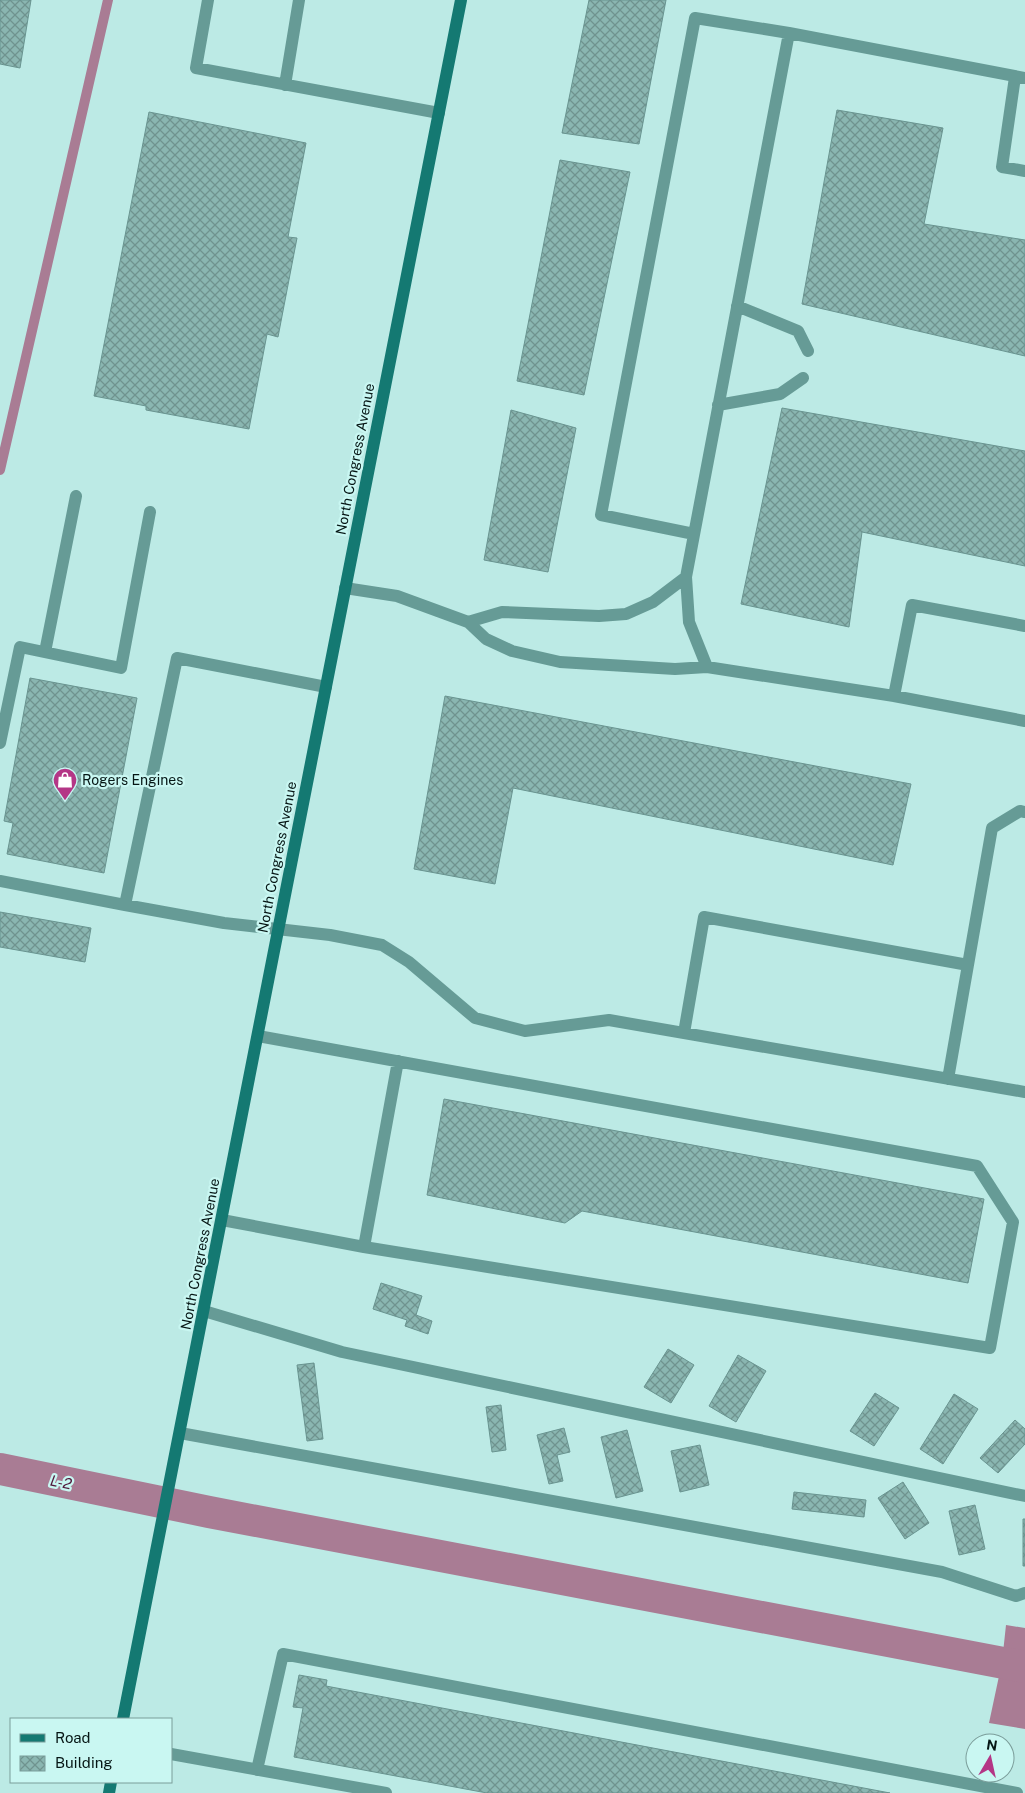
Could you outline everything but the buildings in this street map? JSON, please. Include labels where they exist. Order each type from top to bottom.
[{"type":"street","name":"North Congress Avenue","points":[[123,1718],[460,0]]},
{"type":"lane","points":[[208,0],[196,68],[438,112]]},
{"type":"lane","points":[[285,85],[299,0]]},
{"type":"lane","points":[[694,534],[601,516],[695,18],[788,33],[1020,77],[1002,166],[1025,171]]},
{"type":"lane","points":[[707,667],[689,622],[686,577],[788,33]]},
{"type":"lane","points":[[737,306],[798,331],[808,351]]},
{"type":"lane","points":[[718,405],[780,394],[804,378]]},
{"type":"lane","points":[[45,652],[76,496]]},
{"type":"lane","points":[[0,743],[20,647],[121,668],[150,512]]},
{"type":"lane","points":[[468,622],[502,612],[599,616],[626,614],[653,602],[686,577]]},
{"type":"lane","points":[[345,588],[397,596],[468,622],[486,639],[512,651],[560,662],[675,669],[707,667],[894,696],[1025,721]]},
{"type":"lane","points":[[894,696],[912,605],[1025,626]]},
{"type":"lane","points":[[125,905],[177,658],[326,687]]},
{"type":"lane","points":[[948,1079],[992,828],[1020,811],[1025,812]]},
{"type":"lane","points":[[0,881],[224,922],[330,934],[382,945],[409,962],[475,1018],[525,1031],[609,1020],[1025,1092]]},
{"type":"lane","points":[[684,1033],[704,917],[968,965]]},
{"type":"lane","points":[[222,1220],[364,1247],[990,1348],[992,1338],[1013,1222],[977,1166],[258,1036]]},
{"type":"lane","points":[[364,1247],[398,1061]]},
{"type":"lane","points":[[204,1311],[342,1352],[1025,1496]]},
{"type":"lane","points":[[179,1435],[942,1572],[1016,1596],[1025,1593]]},
{"type":"lane","points":[[257,1770],[283,1654],[1016,1793]]},
{"type":"lane","points":[[172,1754],[386,1793]]},
{"type":"shaded area","points":[[1006,1625],[1025,1628],[1025,1729],[989,1723],[1002,1662]]},
{"type":"waterway","points":[[0,470],[108,0]]},
{"type":"waterway","name":"L-2","points":[[0,1469],[209,1512],[1025,1667]]},
{"type":"place","name":"Rogers Engines","points":[[65,801]]}]
